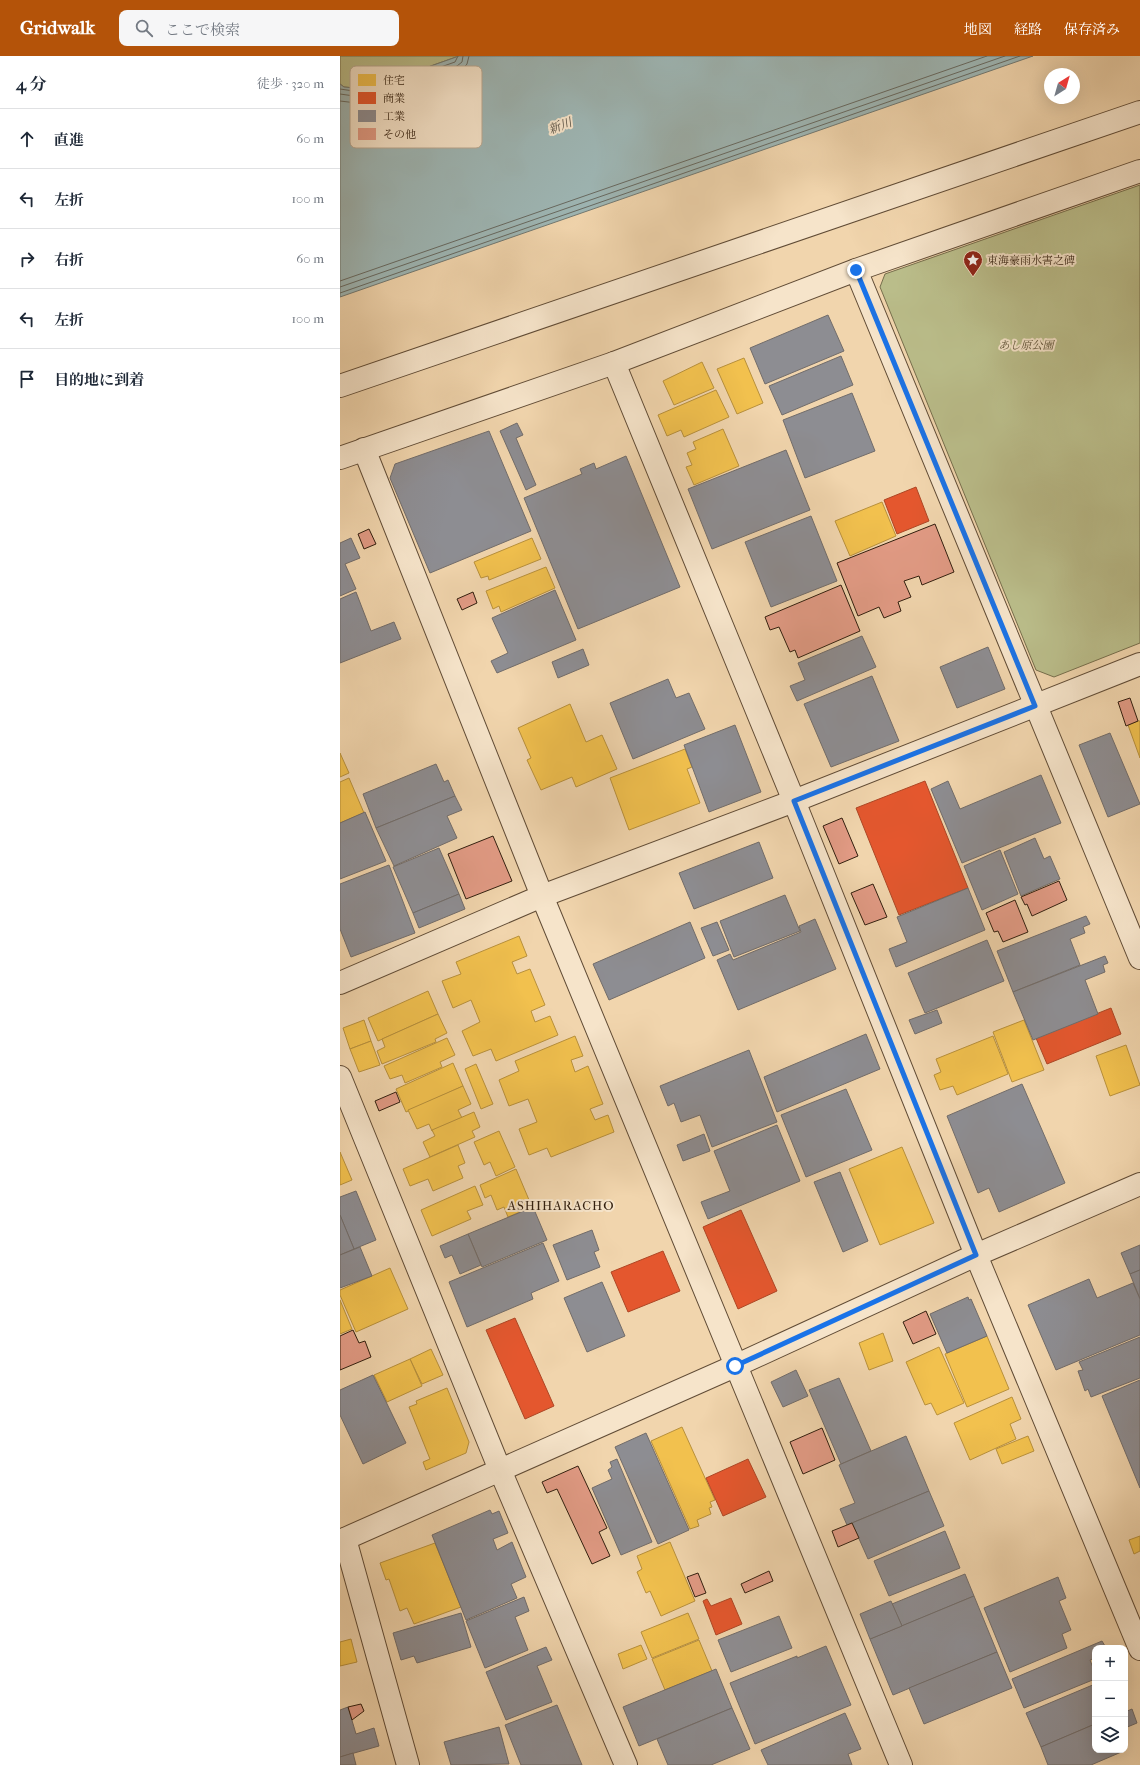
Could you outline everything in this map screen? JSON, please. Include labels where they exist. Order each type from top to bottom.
[{"type":"street","points":[[340,386],[1140,112]]},
{"type":"street","points":[[340,458],[614,363],[856,270],[1140,172]]},
{"type":"street","points":[[856,270],[1140,958]]},
{"type":"street","points":[[614,363],[794,801],[976,1255],[1140,1649]]},
{"type":"street","points":[[364,449],[542,896],[901,1765]]},
{"type":"street","points":[[340,982],[542,896],[794,801],[1140,664]]},
{"type":"street","points":[[340,1077],[500,1470],[626,1765]]},
{"type":"street","points":[[408,1765],[342,1540],[735,1366],[976,1255],[1140,1184]]},
{"type":"green space","points":[[340,56],[459,56],[431,66],[350,66],[350,88],[344,87],[340,84]]},
{"type":"green space","name":"あし原公園","points":[[1140,185],[1140,643],[1054,677],[1036,670],[880,287],[885,274]]},
{"type":"water","name":"新川","points":[[459,56],[1033,56],[340,297],[340,84],[344,87],[350,88],[350,148],[482,148],[482,66],[431,66]]},
{"type":"building: 住宅","points":[[744,358],[763,403],[737,414],[717,369]]},
{"type":"building: 住宅","points":[[702,362],[714,388],[674,405],[663,381]]},
{"type":"building: 住宅","points":[[716,390],[729,417],[684,437],[681,430],[667,436],[658,415]]},
{"type":"building: 住宅","points":[[723,429],[739,466],[694,485],[686,467],[692,465],[687,453],[696,449],[693,442]]},
{"type":"building: 住宅","points":[[882,502],[896,536],[850,556],[835,521]]},
{"type":"building: 住宅","points":[[532,538],[541,559],[489,580],[488,576],[481,578],[474,562]]},
{"type":"building: 住宅","points":[[546,567],[555,588],[501,612],[499,606],[493,609],[486,591]]},
{"type":"building: 住宅","points":[[570,704],[586,742],[602,735],[617,769],[576,787],[572,777],[541,790],[527,760],[531,758],[518,728]]},
{"type":"building: 住宅","points":[[1140,721],[1140,758],[1128,725]]},
{"type":"building: 住宅","points":[[685,749],[692,767],[687,769],[700,803],[629,830],[610,778]]},
{"type":"building: 住宅","points":[[340,753],[349,773],[340,777]]},
{"type":"building: 住宅","points":[[349,778],[364,813],[340,823],[340,782]]},
{"type":"building: 住宅","points":[[519,936],[527,956],[512,962],[517,974],[530,969],[545,1005],[531,1011],[535,1022],[550,1016],[558,1035],[496,1061],[491,1049],[473,1056],[462,1031],[480,1022],[471,1000],[453,1008],[442,981],[461,974],[456,962]]},
{"type":"building: 住宅","points":[[428,991],[438,1014],[378,1041],[368,1018]]},
{"type":"building: 住宅","points":[[438,1014],[447,1033],[435,1039],[436,1042],[382,1064],[377,1051],[385,1047],[382,1039]]},
{"type":"building: 住宅","points":[[364,1020],[371,1041],[350,1049],[343,1028]]},
{"type":"building: 住宅","points":[[1024,1020],[1044,1070],[1012,1082],[993,1032]]},
{"type":"building: 住宅","points":[[575,1036],[583,1056],[571,1060],[575,1072],[588,1066],[603,1104],[590,1109],[595,1120],[608,1115],[614,1132],[551,1157],[547,1148],[529,1155],[519,1129],[537,1122],[528,1099],[509,1106],[499,1080],[519,1071],[515,1061]]},
{"type":"building: 住宅","points":[[993,1036],[1008,1074],[957,1095],[953,1086],[940,1090],[934,1075],[941,1072],[936,1059]]},
{"type":"building: 住宅","points":[[447,1038],[455,1055],[440,1062],[442,1067],[405,1083],[402,1075],[390,1079],[384,1066]]},
{"type":"building: 住宅","points":[[371,1041],[380,1065],[359,1072],[350,1049]]},
{"type":"building: 住宅","points":[[1126,1045],[1140,1085],[1110,1096],[1096,1056]]},
{"type":"building: 住宅","points":[[453,1063],[463,1086],[406,1112],[396,1089]]},
{"type":"building: 住宅","points":[[476,1064],[493,1104],[481,1109],[465,1069]]},
{"type":"building: 住宅","points":[[463,1086],[471,1104],[458,1110],[462,1118],[432,1131],[429,1124],[417,1129],[408,1110]]},
{"type":"building: 住宅","points":[[474,1112],[480,1127],[472,1131],[475,1137],[430,1157],[423,1142],[435,1136],[432,1130]]},
{"type":"building: 住宅","points":[[499,1131],[515,1167],[496,1176],[490,1162],[484,1165],[474,1142]]},
{"type":"building: 住宅","points":[[458,1145],[465,1163],[458,1166],[463,1178],[433,1191],[428,1179],[410,1186],[403,1169]]},
{"type":"building: 住宅","points":[[902,1147],[934,1223],[880,1245],[849,1169]]},
{"type":"building: 住宅","points":[[340,1152],[352,1180],[340,1185]]},
{"type":"building: 住宅","points":[[516,1169],[532,1207],[508,1217],[504,1207],[497,1210],[491,1195],[485,1198],[480,1185]]},
{"type":"building: 住宅","points":[[475,1186],[483,1205],[467,1211],[471,1219],[432,1236],[421,1210]]},
{"type":"building: 住宅","points":[[390,1268],[408,1309],[356,1332],[340,1295],[340,1290]]},
{"type":"building: 住宅","points":[[340,1300],[352,1329],[340,1334]]},
{"type":"building: 住宅","points":[[883,1333],[893,1361],[869,1370],[859,1343]]},
{"type":"building: 住宅","points":[[987,1336],[1009,1389],[967,1407],[945,1354]]},
{"type":"building: 住宅","points":[[939,1347],[964,1403],[937,1415],[931,1403],[925,1405],[906,1362]]},
{"type":"building: 住宅","points":[[431,1349],[443,1375],[422,1384],[410,1359]]},
{"type":"building: 住宅","points":[[410,1359],[422,1386],[387,1402],[374,1375]]},
{"type":"building: 住宅","points":[[447,1388],[469,1442],[466,1453],[426,1470],[423,1462],[430,1459],[409,1407],[417,1404],[416,1401]]},
{"type":"building: 住宅","points":[[1012,1397],[1021,1419],[1010,1424],[1016,1439],[970,1460],[954,1423]]},
{"type":"building: 住宅","points":[[682,1427],[715,1500],[710,1502],[712,1507],[709,1508],[711,1514],[697,1520],[699,1526],[690,1529],[651,1441]]},
{"type":"building: 住宅","points":[[1028,1436],[1034,1451],[1002,1464],[996,1449]]},
{"type":"building: 住宅","points":[[1140,1536],[1140,1551],[1134,1554],[1129,1540]]},
{"type":"building: 住宅","points":[[670,1542],[695,1601],[661,1616],[650,1591],[646,1593],[637,1572],[642,1569],[637,1556]]},
{"type":"building: 住宅","points":[[435,1543],[461,1607],[414,1624],[407,1608],[400,1611],[389,1579],[386,1580],[380,1563]]},
{"type":"building: 住宅","points":[[688,1613],[699,1639],[652,1658],[641,1632]]},
{"type":"building: 住宅","points":[[351,1639],[357,1662],[340,1666],[340,1642]]},
{"type":"building: 住宅","points":[[699,1640],[712,1671],[665,1690],[652,1659]]},
{"type":"building: 住宅","points":[[641,1645],[647,1659],[623,1669],[618,1654]]},
{"type":"building: 商業","points":[[916,487],[929,521],[897,534],[884,500]]},
{"type":"building: 商業","points":[[925,781],[968,888],[899,915],[856,808]]},
{"type":"building: 商業","points":[[1111,1008],[1121,1034],[1047,1064],[1036,1038]]},
{"type":"building: 商業","points":[[741,1210],[777,1291],[738,1309],[703,1227]]},
{"type":"building: 商業","points":[[663,1251],[680,1291],[628,1312],[611,1272]]},
{"type":"building: 商業","points":[[515,1318],[554,1406],[525,1419],[486,1330]]},
{"type":"building: 商業","points":[[748,1459],[766,1497],[723,1516],[706,1478]]},
{"type":"building: 商業","points":[[731,1598],[742,1624],[716,1635],[703,1601],[707,1599],[711,1606]]},
{"type":"building: 工業","points":[[828,315],[844,351],[765,384],[750,348]]},
{"type":"building: 工業","points":[[841,356],[853,385],[782,415],[769,386]]},
{"type":"building: 工業","points":[[852,393],[875,451],[805,478],[783,420]]},
{"type":"building: 工業","points":[[517,423],[523,435],[516,438],[536,485],[526,490],[500,431]]},
{"type":"building: 工業","points":[[489,431],[531,531],[430,573],[390,478],[395,464]]},
{"type":"building: 工業","points":[[786,450],[810,510],[712,549],[688,489]]},
{"type":"building: 工業","points":[[626,456],[680,587],[578,629],[524,498],[582,474],[580,469],[594,463],[596,469]]},
{"type":"building: 工業","points":[[811,516],[837,581],[771,607],[745,542]]},
{"type":"building: 工業","points":[[351,538],[360,558],[345,564],[356,589],[340,596],[340,543]]},
{"type":"building: 工業","points":[[555,590],[576,640],[497,673],[491,661],[508,653],[492,618]]},
{"type":"building: 工業","points":[[356,592],[371,631],[394,622],[401,639],[340,663],[340,599]]},
{"type":"building: 工業","points":[[862,636],[876,667],[797,701],[790,686],[805,680],[798,663]]},
{"type":"building: 工業","points":[[988,647],[1005,689],[957,708],[940,667]]},
{"type":"building: 工業","points":[[583,649],[589,665],[558,678],[552,662]]},
{"type":"building: 工業","points":[[872,676],[899,741],[831,767],[804,704]]},
{"type":"building: 工業","points":[[668,679],[676,698],[689,693],[705,729],[633,759],[610,703]]},
{"type":"building: 工業","points":[[735,725],[761,792],[709,812],[684,745]]},
{"type":"building: 工業","points":[[1110,733],[1140,804],[1108,817],[1079,745]]},
{"type":"building: 工業","points":[[436,764],[444,782],[448,780],[455,796],[376,828],[363,794]]},
{"type":"building: 工業","points":[[1041,775],[1061,823],[962,863],[931,789],[948,781],[960,809]]},
{"type":"building: 工業","points":[[455,796],[462,810],[447,816],[457,838],[394,866],[376,828]]},
{"type":"building: 工業","points":[[365,812],[386,861],[340,879],[340,823]]},
{"type":"building: 工業","points":[[1035,838],[1044,859],[1050,856],[1060,879],[1021,896],[1004,852]]},
{"type":"building: 工業","points":[[759,842],[773,878],[694,909],[679,873]]},
{"type":"building: 工業","points":[[439,848],[459,894],[413,913],[393,867]]},
{"type":"building: 工業","points":[[1000,850],[1018,894],[982,910],[964,866]]},
{"type":"building: 工業","points":[[389,865],[415,933],[351,957],[340,929],[340,884]]},
{"type":"building: 工業","points":[[968,888],[985,930],[896,967],[889,949],[907,942],[897,917]]},
{"type":"building: 工業","points":[[459,894],[465,909],[419,928],[413,913]]},
{"type":"building: 工業","points":[[785,895],[800,931],[734,957],[720,921]]},
{"type":"building: 工業","points":[[1086,916],[1090,924],[1083,927],[1085,933],[1070,939],[1080,965],[1013,992],[997,951]]},
{"type":"building: 工業","points":[[815,919],[836,969],[738,1010],[717,960],[730,954],[733,960],[801,932],[799,926]]},
{"type":"building: 工業","points":[[690,922],[705,958],[609,1000],[593,964]]},
{"type":"building: 工業","points":[[717,922],[729,950],[713,956],[701,928]]},
{"type":"building: 工業","points":[[987,940],[1004,981],[925,1013],[908,973]]},
{"type":"building: 工業","points":[[1105,956],[1108,963],[1103,965],[1105,972],[1085,980],[1098,1014],[1033,1040],[1013,992]]},
{"type":"building: 工業","points":[[937,1010],[942,1023],[915,1034],[909,1020]]},
{"type":"building: 工業","points":[[866,1034],[880,1069],[777,1112],[764,1077]]},
{"type":"building: 工業","points":[[749,1050],[777,1122],[712,1147],[700,1115],[681,1122],[674,1103],[668,1106],[660,1086]]},
{"type":"building: 工業","points":[[1022,1084],[1065,1183],[999,1212],[989,1188],[978,1193],[947,1116]]},
{"type":"building: 工業","points":[[846,1089],[872,1150],[806,1177],[781,1115]]},
{"type":"building: 工業","points":[[777,1125],[800,1181],[708,1219],[701,1202],[730,1191],[714,1151]]},
{"type":"building: 工業","points":[[704,1134],[710,1151],[683,1161],[677,1145]]},
{"type":"building: 工業","points":[[840,1172],[868,1241],[843,1252],[814,1182]]},
{"type":"building: 工業","points":[[356,1191],[376,1240],[354,1249],[340,1215],[340,1197]]},
{"type":"building: 工業","points":[[533,1207],[547,1240],[482,1267],[468,1234]]},
{"type":"building: 工業","points":[[340,1215],[354,1249],[340,1255]]},
{"type":"building: 工業","points":[[592,1230],[599,1250],[594,1252],[600,1267],[567,1280],[553,1245]]},
{"type":"building: 工業","points":[[468,1234],[481,1265],[460,1274],[452,1255],[445,1258],[440,1246]]},
{"type":"building: 工業","points":[[543,1243],[559,1281],[531,1293],[533,1299],[467,1327],[449,1282]]},
{"type":"building: 工業","points":[[1140,1245],[1140,1270],[1130,1274],[1121,1253]]},
{"type":"building: 工業","points":[[360,1247],[372,1276],[340,1288],[340,1255]]},
{"type":"building: 工業","points":[[1140,1270],[1140,1299],[1130,1274]]},
{"type":"building: 工業","points":[[1089,1279],[1097,1298],[1133,1283],[1140,1299],[1140,1335],[1056,1370],[1028,1305]]},
{"type":"building: 工業","points":[[602,1282],[625,1336],[587,1352],[564,1298]]},
{"type":"building: 工業","points":[[968,1297],[969,1300],[971,1299],[987,1336],[947,1353],[930,1314]]},
{"type":"building: 工業","points":[[1140,1337],[1140,1378],[1091,1397],[1088,1389],[1085,1391],[1078,1371],[1083,1370],[1079,1362]]},
{"type":"building: 工業","points":[[796,1370],[808,1396],[783,1407],[771,1382]]},
{"type":"building: 工業","points":[[373,1375],[406,1443],[363,1464],[340,1415],[340,1390]]},
{"type":"building: 工業","points":[[839,1378],[871,1451],[841,1464],[809,1390]]},
{"type":"building: 工業","points":[[1140,1380],[1140,1488],[1102,1396]]},
{"type":"building: 工業","points":[[646,1433],[689,1530],[658,1544],[615,1447]]},
{"type":"building: 工業","points":[[906,1436],[929,1491],[847,1525],[840,1509],[855,1503],[839,1465]]},
{"type":"building: 工業","points":[[617,1459],[652,1542],[621,1555],[592,1488],[612,1479],[608,1470],[612,1467],[610,1462]]},
{"type":"building: 工業","points":[[929,1491],[944,1526],[868,1559],[852,1523]]},
{"type":"building: 工業","points":[[490,1510],[492,1514],[499,1511],[508,1533],[493,1539],[497,1550],[512,1542],[526,1577],[511,1584],[517,1598],[466,1620],[432,1535]]},
{"type":"building: 工業","points":[[945,1531],[960,1568],[889,1596],[874,1561]]},
{"type":"building: 工業","points":[[965,1574],[974,1596],[902,1626],[892,1604]]},
{"type":"building: 工業","points":[[1058,1577],[1066,1598],[1059,1601],[1071,1630],[1062,1634],[1067,1648],[1010,1672],[984,1608]]},
{"type":"building: 工業","points":[[974,1596],[997,1652],[893,1695],[870,1639]]},
{"type":"building: 工業","points":[[524,1597],[529,1611],[515,1617],[528,1650],[485,1668],[466,1621]]},
{"type":"building: 工業","points":[[891,1601],[902,1626],[870,1639],[860,1614]]},
{"type":"building: 工業","points":[[461,1613],[471,1647],[417,1663],[414,1656],[401,1660],[393,1633]]},
{"type":"building: 工業","points":[[779,1616],[792,1648],[731,1672],[718,1640]]},
{"type":"building: 工業","points":[[1102,1641],[1104,1645],[1093,1645]]},
{"type":"building: 工業","points":[[1092,1645],[1092,1659],[1090,1660],[1092,1665],[1092,1680],[1024,1708],[1012,1679]]},
{"type":"building: 工業","points":[[826,1646],[851,1705],[755,1744],[730,1683]]},
{"type":"building: 工業","points":[[546,1647],[552,1660],[537,1666],[552,1702],[506,1720],[486,1672]]},
{"type":"building: 工業","points":[[997,1652],[1012,1688],[924,1724],[909,1688]]},
{"type":"building: 工業","points":[[716,1669],[732,1708],[639,1746],[623,1707]]},
{"type":"building: 工業","points":[[1092,1685],[1092,1725],[1041,1747],[1026,1713]]},
{"type":"building: 工業","points":[[557,1705],[582,1765],[521,1765],[505,1725]]},
{"type":"building: 工業","points":[[348,1707],[356,1734],[374,1728],[379,1746],[340,1757],[340,1710]]},
{"type":"building: 工業","points":[[732,1708],[750,1749],[711,1765],[668,1765],[657,1739]]},
{"type":"building: 工業","points":[[1132,1709],[1137,1723],[1128,1727],[1128,1717],[1128,1711]]},
{"type":"building: 工業","points":[[845,1713],[861,1749],[848,1754],[852,1765],[768,1765],[761,1750]]},
{"type":"building: 工業","points":[[1092,1725],[1092,1753],[1119,1753],[1091,1765],[1048,1765],[1041,1747]]},
{"type":"building: 工業","points":[[499,1727],[509,1764],[451,1765],[444,1742]]},
{"type":"building: 工業","points":[[353,1753],[356,1765],[340,1765],[340,1757]]},
{"type":"building: その他","points":[[935,524],[954,572],[922,585],[919,576],[904,581],[911,597],[898,602],[901,611],[884,618],[879,607],[858,616],[837,563]]},
{"type":"building: その他","points":[[369,529],[376,544],[364,549],[358,534]]},
{"type":"building: その他","points":[[841,585],[860,631],[798,658],[795,650],[790,652],[779,627],[770,630],[765,617]]},
{"type":"building: その他","points":[[473,592],[477,603],[462,610],[457,599]]},
{"type":"building: その他","points":[[1130,698],[1138,721],[1126,726],[1118,702]]},
{"type":"building: その他","points":[[842,818],[858,856],[839,864],[823,826]]},
{"type":"building: その他","points":[[493,836],[512,881],[466,899],[448,854]]},
{"type":"building: その他","points":[[1059,881],[1067,900],[1032,916],[1027,904],[1025,905],[1021,897]]},
{"type":"building: その他","points":[[873,884],[887,917],[865,925],[851,893]]},
{"type":"building: その他","points":[[1015,900],[1028,932],[1003,942],[998,931],[994,932],[986,913]]},
{"type":"building: その他","points":[[396,1092],[400,1102],[379,1111],[375,1101]]},
{"type":"building: その他","points":[[926,1311],[936,1334],[913,1344],[903,1322]]},
{"type":"building: その他","points":[[353,1330],[359,1343],[365,1341],[371,1357],[340,1370],[340,1336]]},
{"type":"building: その他","points":[[822,1428],[835,1460],[803,1474],[790,1442]]},
{"type":"building: その他","points":[[578,1466],[607,1528],[599,1532],[610,1556],[592,1564],[557,1489],[547,1493],[542,1482]]},
{"type":"building: その他","points":[[852,1523],[859,1538],[838,1547],[832,1531]]},
{"type":"building: その他","points":[[769,1571],[773,1581],[745,1593],[741,1584]]},
{"type":"building: その他","points":[[698,1573],[706,1593],[695,1597],[687,1577]]},
{"type":"building: その他","points":[[361,1704],[364,1711],[352,1720],[348,1707]]},
{"type":"place","name":"東海豪雨水害之碑","points":[[973,277]]},
{"type":"district","name":"ASHIHARACHO","points":[[561,1205]]},
{"type":"route","points":[[735,1366],[976,1255],[794,801],[1035,706],[856,270]]}]
